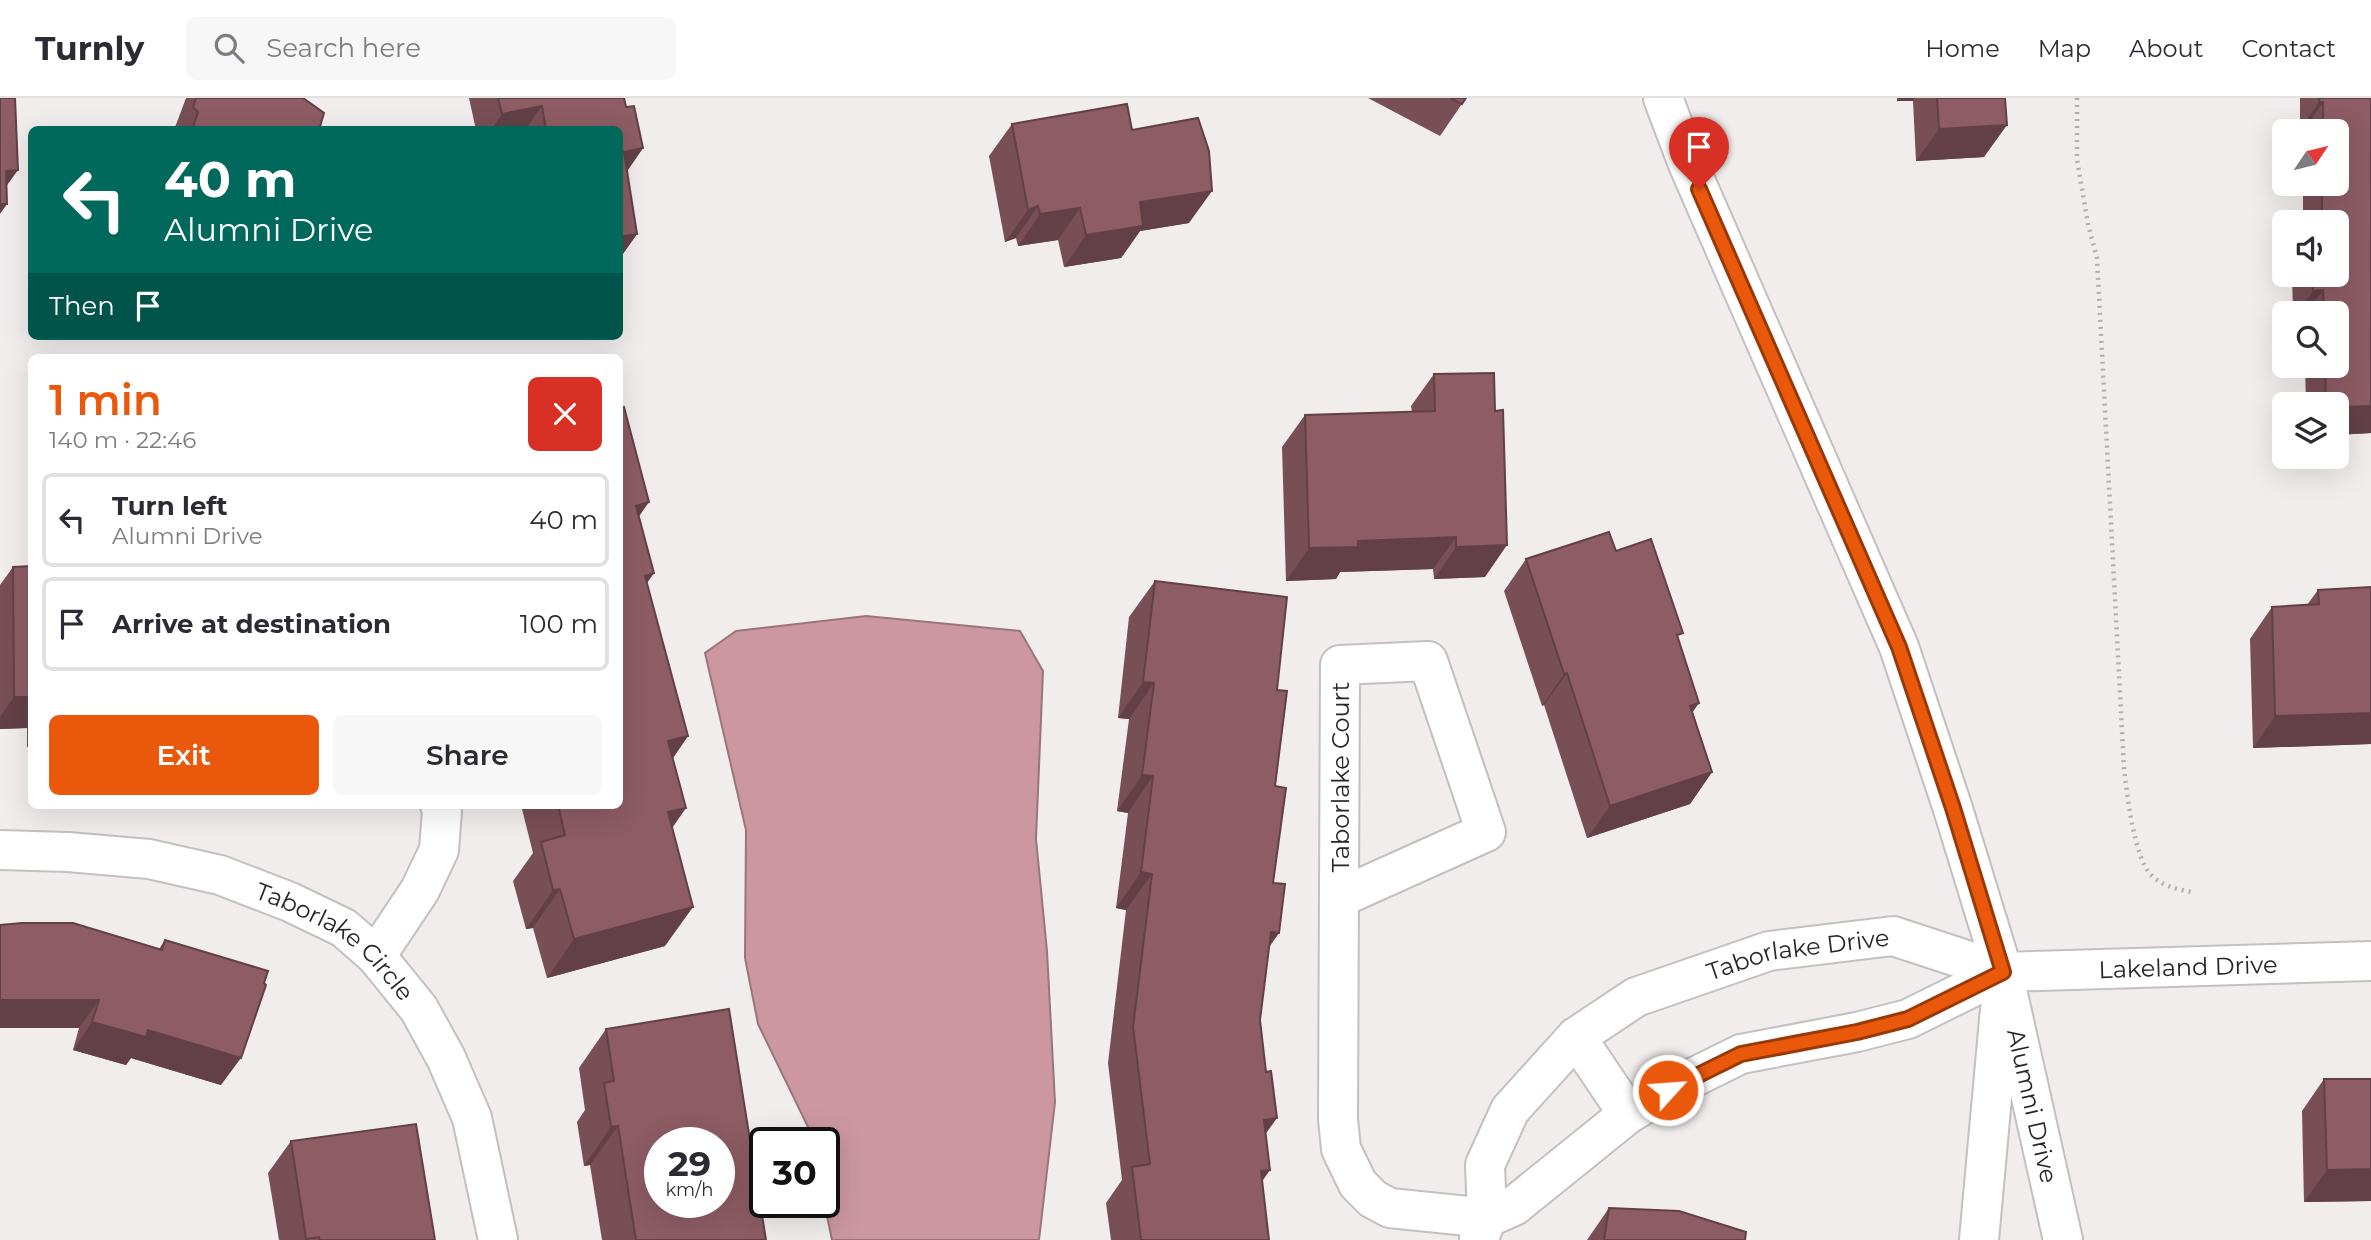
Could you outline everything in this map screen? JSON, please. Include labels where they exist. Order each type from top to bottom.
[{"type":"street","name":"Alumni Drive","points":[[1663,98],[1693,176],[1899,647],[1953,808],[2003,972],[2063,1240]]},
{"type":"street","name":"Taborlake Court","points":[[1339,898],[1486,832],[1428,661],[1340,665],[1338,1119],[1341,1149],[1358,1184],[1373,1199],[1390,1208],[1483,1229]]},
{"type":"street","points":[[376,956],[420,890],[439,850],[441,809]]},
{"type":"street","name":"Taborlake Circle","points":[[0,850],[68,852],[149,859],[220,875],[290,902],[344,928],[376,956],[419,1009],[446,1059],[472,1118],[498,1240]]},
{"type":"street","name":"Taborlake Drive","points":[[1483,1229],[1485,1165],[1510,1110],[1576,1037],[1636,997],[1769,951],[1893,936],[2003,972]]},
{"type":"street","name":"Lakeland Drive","points":[[2003,972],[2371,961]]},
{"type":"street","name":"Alumni Drive","points":[[1979,1240],[2003,972]]},
{"type":"street","points":[[1483,1229],[1628,1114],[1668,1090],[1741,1054],[1857,1032],[1908,1019],[2003,972]]},
{"type":"street","points":[[1576,1037],[1628,1114]]},
{"type":"path","points":[[2077,98],[2077,160],[2097,258],[2124,769],[2129,814],[2139,849],[2150,874],[2175,889],[2191,892]]},
{"type":"shaded area","points":[[866,616],[1020,631],[1043,671],[1036,839],[1047,951],[1055,1102],[1039,1240],[832,1240],[827,1218],[840,1218],[840,1127],[808,1127],[758,1024],[745,958],[746,830],[705,653],[736,631]]},
{"type":"building","points":[[0,98],[15,98],[18,170],[6,171],[7,204],[0,204]]},
{"type":"building","points":[[196,98],[303,98],[324,113],[320,126],[193,126],[198,112],[193,107]]},
{"type":"building","points":[[498,98],[624,98],[626,107],[634,106],[643,148],[624,152],[637,234],[623,236],[623,126],[545,126],[542,106],[502,114]]},
{"type":"building","points":[[1450,98],[1466,98],[1462,104]]},
{"type":"building","points":[[1937,98],[2005,98],[2007,125],[1939,129]]},
{"type":"building","points":[[2319,98],[2371,98],[2371,406],[2349,407],[2349,392],[2326,392],[2325,378],[2349,378],[2349,301],[2323,301],[2323,290],[2313,291],[2313,287],[2349,287],[2349,210],[2322,210],[2322,196],[2349,196],[2349,119],[2323,119],[2323,102],[2319,102]]},
{"type":"building","points":[[1127,104],[1132,130],[1198,118],[1209,151],[1212,191],[1140,202],[1143,226],[1086,235],[1080,208],[1040,214],[1038,206],[1028,210],[1012,124]]},
{"type":"building","points":[[1494,373],[1495,411],[1503,410],[1507,545],[1456,547],[1456,537],[1358,541],[1358,547],[1309,548],[1305,415],[1435,411],[1434,374]]},
{"type":"building","points":[[623,407],[649,502],[636,506],[654,573],[645,576],[688,736],[668,741],[686,808],[668,812],[693,907],[574,939],[560,889],[553,890],[541,842],[565,835],[559,809],[623,809]]},
{"type":"building","points":[[1609,532],[1616,551],[1651,539],[1683,633],[1677,635],[1699,703],[1690,706],[1712,772],[1610,806],[1567,673],[1564,674],[1526,559]]},
{"type":"building","points":[[28,566],[28,697],[14,697],[13,567]]},
{"type":"building","points":[[1155,581],[1287,597],[1277,690],[1287,691],[1275,786],[1286,788],[1273,883],[1285,884],[1279,933],[1271,932],[1260,1020],[1266,1072],[1271,1071],[1277,1118],[1264,1120],[1270,1170],[1261,1171],[1269,1240],[1141,1240],[1132,1167],[1150,1164],[1133,1027],[1152,874],[1141,872],[1153,776],[1142,775],[1154,683],[1143,682]]},
{"type":"building","points":[[2371,587],[2371,713],[2275,716],[2272,607],[2319,604],[2318,590]]},
{"type":"building","points":[[73,923],[162,950],[165,940],[268,971],[264,983],[266,985],[241,1058],[148,1030],[146,1037],[92,1022],[99,1000],[0,1000],[0,925]]},
{"type":"building","points":[[729,1009],[749,1134],[749,1218],[762,1218],[766,1240],[636,1240],[618,1126],[611,1127],[604,1083],[614,1081],[606,1029]]},
{"type":"building","points":[[2324,1079],[2371,1079],[2371,1169],[2327,1170]]},
{"type":"building","points":[[416,1124],[435,1240],[320,1240],[319,1237],[306,1239],[291,1141]]},
{"type":"building","points":[[1609,1208],[1679,1211],[1746,1232],[1745,1240],[1604,1240]]},
{"type":"route","points":[[1668,1090],[1741,1054],[1857,1032],[1908,1019],[2003,972],[1953,808],[1899,647],[1699,189]]}]
